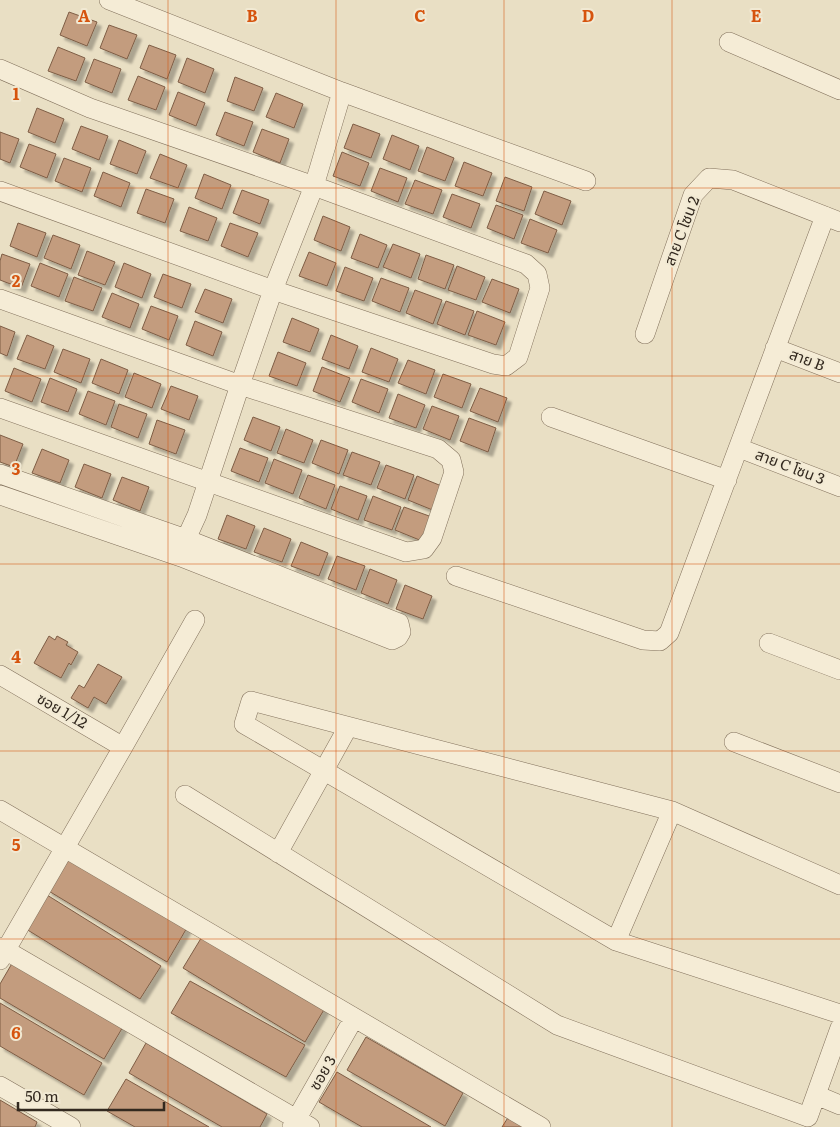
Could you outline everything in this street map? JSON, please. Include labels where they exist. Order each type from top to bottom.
[{"type":"street","points":[[109,0],[342,92],[586,181]]},
{"type":"street","points":[[729,42],[840,90]]},
{"type":"street","points":[[0,70],[90,108],[314,186],[526,264],[538,274],[540,288],[518,357],[506,366],[493,364],[273,290],[0,191]]},
{"type":"street","points":[[181,557],[273,290],[314,186],[342,92]]},
{"type":"street","name":"สาย C โซน 2","points":[[645,334],[693,195],[709,178],[733,180],[832,219]]},
{"type":"street","points":[[456,576],[643,640],[660,641],[669,633],[775,348],[832,219]]},
{"type":"street","points":[[0,299],[240,385],[438,449],[451,460],[454,472],[432,538],[424,549],[406,552],[0,408]]},
{"type":"street","name":"สาย B","points":[[775,348],[840,373]]},
{"type":"street","points":[[551,417],[727,480]]},
{"type":"street","name":"สาย C โซน 3","points":[[739,448],[840,487]]},
{"type":"street","points":[[0,474],[186,539],[399,623],[401,632],[398,638],[392,640],[181,557],[0,495]]},
{"type":"street","points":[[195,620],[65,848],[2,952],[300,1124]]},
{"type":"street","points":[[769,643],[840,670]]},
{"type":"street","name":"ซอย 1/12","points":[[0,676],[123,747]]},
{"type":"street","points":[[840,885],[672,811],[252,702],[244,724],[616,941],[840,1014]]},
{"type":"street","points":[[278,853],[348,727]]},
{"type":"street","points":[[734,742],[840,783]]},
{"type":"street","points":[[186,795],[557,1025],[808,1117],[840,1028]]},
{"type":"street","points":[[0,810],[542,1127]]},
{"type":"street","points":[[616,941],[672,811]]},
{"type":"street","name":"ซอย 3","points":[[300,1124],[354,1018]]},
{"type":"street","points":[[0,1086],[71,1127]]},
{"type":"street","points":[[816,1096],[840,1105]]},
{"type":"building","points":[[69,12],[97,22],[87,46],[60,35]]},
{"type":"building","points":[[109,25],[137,35],[127,59],[100,48]]},
{"type":"building","points":[[149,45],[176,55],[167,79],[140,68]]},
{"type":"building","points":[[58,47],[85,58],[76,81],[48,71]]},
{"type":"building","points":[[187,58],[214,69],[205,93],[178,82]]},
{"type":"building","points":[[94,59],[121,69],[112,93],[85,82]]},
{"type":"building","points":[[138,76],[165,87],[156,110],[128,100]]},
{"type":"building","points":[[235,77],[263,88],[254,111],[227,101]]},
{"type":"building","points":[[178,92],[205,103],[196,126],[169,115]]},
{"type":"building","points":[[276,93],[303,104],[294,128],[266,117]]},
{"type":"building","points":[[37,108],[64,119],[55,143],[28,132]]},
{"type":"building","points":[[225,112],[253,122],[244,146],[216,135]]},
{"type":"building","points":[[353,124],[380,134],[371,158],[344,148]]},
{"type":"building","points":[[81,126],[108,136],[99,160],[72,149]]},
{"type":"building","points":[[262,129],[289,139],[280,163],[253,152]]},
{"type":"building","points":[[0,132],[19,139],[10,163],[0,159]]},
{"type":"building","points":[[392,135],[419,146],[410,170],[383,159]]},
{"type":"building","points":[[119,140],[146,151],[137,174],[110,164]]},
{"type":"building","points":[[29,144],[56,154],[47,178],[20,167]]},
{"type":"building","points":[[427,147],[454,158],[445,181],[418,171]]},
{"type":"building","points":[[342,152],[369,163],[360,186],[333,176]]},
{"type":"building","points":[[160,154],[187,165],[178,188],[150,178]]},
{"type":"building","points":[[64,158],[91,168],[82,192],[55,181]]},
{"type":"building","points":[[464,162],[492,173],[483,196],[455,186]]},
{"type":"building","points":[[380,168],[407,178],[398,202],[371,191]]},
{"type":"building","points":[[103,172],[130,183],[121,207],[94,196]]},
{"type":"building","points":[[204,174],[231,185],[222,209],[195,198]]},
{"type":"building","points":[[505,177],[532,187],[524,211],[496,201]]},
{"type":"building","points":[[415,180],[442,190],[433,214],[405,204]]},
{"type":"building","points":[[146,189],[174,199],[165,223],[137,213]]},
{"type":"building","points":[[242,190],[269,200],[260,224],[233,213]]},
{"type":"building","points":[[544,191],[571,201],[562,225],[535,214]]},
{"type":"building","points":[[452,194],[480,204],[471,228],[443,217]]},
{"type":"building","points":[[496,205],[523,215],[514,239],[487,228]]},
{"type":"building","points":[[189,207],[217,218],[208,241],[180,231]]},
{"type":"building","points":[[323,216],[350,227],[341,251],[314,240]]},
{"type":"building","points":[[530,219],[557,230],[548,253],[521,243]]},
{"type":"building","points":[[18,223],[46,233],[37,257],[10,246]]},
{"type":"building","points":[[230,223],[258,233],[248,257],[221,246]]},
{"type":"building","points":[[360,234],[387,245],[378,268],[351,258]]},
{"type":"building","points":[[53,235],[80,245],[71,269],[44,258]]},
{"type":"building","points":[[393,244],[420,254],[411,278],[383,267]]},
{"type":"building","points":[[87,251],[115,262],[105,285],[78,275]]},
{"type":"building","points":[[309,252],[336,263],[327,286],[299,276]]},
{"type":"building","points":[[2,254],[30,264],[21,288],[0,280]]},
{"type":"building","points":[[426,255],[454,265],[445,289],[418,279]]},
{"type":"building","points":[[40,263],[68,274],[59,297],[31,286]]},
{"type":"building","points":[[124,263],[151,274],[142,298],[115,287]]},
{"type":"building","points":[[457,266],[485,277],[476,300],[448,290]]},
{"type":"building","points":[[345,267],[373,278],[364,301],[336,291]]},
{"type":"building","points":[[163,274],[191,284],[182,308],[154,297]]},
{"type":"building","points":[[74,277],[102,288],[93,311],[65,301]]},
{"type":"building","points":[[381,278],[409,288],[400,312],[372,301]]},
{"type":"building","points":[[492,279],[519,289],[510,313],[482,302]]},
{"type":"building","points":[[205,289],[232,299],[223,323],[195,312]]},
{"type":"building","points":[[415,290],[442,300],[433,324],[406,313]]},
{"type":"building","points":[[112,293],[139,304],[130,328],[102,317]]},
{"type":"building","points":[[446,301],[474,311],[465,335],[437,324]]},
{"type":"building","points":[[151,306],[178,316],[169,340],[142,329]]},
{"type":"building","points":[[477,311],[505,322],[496,345],[468,335]]},
{"type":"building","points":[[292,318],[319,329],[310,352],[283,342]]},
{"type":"building","points":[[195,321],[222,332],[213,356],[186,345]]},
{"type":"building","points":[[0,326],[15,332],[7,356],[0,353]]},
{"type":"building","points":[[27,335],[54,346],[45,369],[17,359]]},
{"type":"building","points":[[331,335],[358,346],[349,369],[322,359]]},
{"type":"building","points":[[371,348],[398,359],[389,382],[362,372]]},
{"type":"building","points":[[63,349],[90,359],[81,383],[54,372]]},
{"type":"building","points":[[278,352],[306,363],[297,386],[269,376]]},
{"type":"building","points":[[101,359],[128,370],[119,394],[92,383]]},
{"type":"building","points":[[408,360],[435,370],[426,394],[398,383]]},
{"type":"building","points":[[322,367],[350,378],[340,402],[313,391]]},
{"type":"building","points":[[14,368],[41,379],[32,402],[5,391]]},
{"type":"building","points":[[134,373],[161,384],[152,408],[125,397]]},
{"type":"building","points":[[443,374],[471,384],[462,408],[434,397]]},
{"type":"building","points":[[50,378],[77,389],[68,412],[41,402]]},
{"type":"building","points":[[361,379],[388,389],[379,413],[352,402]]},
{"type":"building","points":[[171,386],[198,396],[189,420],[161,409]]},
{"type":"building","points":[[480,388],[507,398],[498,422],[470,411]]},
{"type":"building","points":[[88,391],[115,401],[106,425],[79,414]]},
{"type":"building","points":[[398,394],[425,405],[416,428],[389,418]]},
{"type":"building","points":[[119,404],[147,414],[138,438],[111,427]]},
{"type":"building","points":[[432,406],[459,416],[450,440],[423,429]]},
{"type":"building","points":[[253,417],[280,427],[271,451],[244,440]]},
{"type":"building","points":[[469,418],[496,428],[488,452],[460,441]]},
{"type":"building","points":[[157,420],[185,430],[176,454],[149,444]]},
{"type":"building","points":[[286,429],[313,440],[304,463],[277,453]]},
{"type":"building","points":[[0,435],[23,444],[14,467],[0,462]]},
{"type":"building","points":[[321,440],[348,450],[339,474],[312,463]]},
{"type":"building","points":[[240,448],[268,458],[259,482],[231,471]]},
{"type":"building","points":[[42,449],[69,460],[60,483],[32,473]]},
{"type":"building","points":[[352,452],[380,462],[371,485],[343,475]]},
{"type":"building","points":[[274,459],[302,470],[293,494],[265,483]]},
{"type":"building","points":[[84,464],[111,474],[102,498],[75,487]]},
{"type":"building","points":[[386,465],[414,475],[405,499],[377,488]]},
{"type":"building","points":[[308,475],[335,485],[326,509],[299,498]]},
{"type":"building","points":[[417,476],[444,487],[435,511],[408,500]]},
{"type":"building","points":[[122,477],[149,487],[140,511],[113,500]]},
{"type":"building","points":[[340,486],[367,496],[358,520],[331,509]]},
{"type":"building","points":[[373,496],[401,507],[392,530],[364,520]]},
{"type":"building","points":[[404,507],[432,517],[422,541],[395,530]]},
{"type":"building","points":[[227,515],[255,526],[246,549],[218,539]]},
{"type":"building","points":[[264,528],[291,539],[282,562],[254,552]]},
{"type":"building","points":[[301,542],[328,553],[319,576],[291,566]]},
{"type":"building","points":[[337,556],[365,566],[356,590],[328,579]]},
{"type":"building","points":[[370,569],[397,580],[388,604],[361,593]]},
{"type":"building","points":[[405,585],[432,596],[423,619],[396,609]]},
{"type":"building","points":[[49,636],[55,640],[57,636],[68,642],[66,645],[78,652],[71,665],[69,663],[61,678],[34,663]]},
{"type":"building","points":[[98,664],[122,677],[106,704],[94,697],[88,708],[71,698],[79,685],[84,688]]},
{"type":"building","points":[[69,854],[188,926],[167,962],[47,890]]},
{"type":"building","points":[[47,895],[161,966],[140,999],[26,929]]},
{"type":"building","points":[[203,935],[325,1008],[305,1042],[183,968]]},
{"type":"building","points":[[14,960],[124,1025],[104,1059],[0,998],[0,984]]},
{"type":"building","points":[[190,981],[305,1045],[286,1077],[171,1013]]},
{"type":"building","points":[[0,1003],[102,1063],[84,1095],[0,1046]]},
{"type":"building","points":[[366,1037],[463,1093],[445,1126],[347,1070]]},
{"type":"building","points":[[146,1043],[267,1114],[260,1127],[222,1127],[129,1073]]},
{"type":"building","points":[[337,1072],[431,1127],[362,1127],[319,1102]]},
{"type":"building","points":[[126,1079],[209,1127],[135,1127],[107,1111]]},
{"type":"building","points":[[0,1100],[37,1122],[35,1127],[0,1127]]},
{"type":"building","points":[[509,1116],[528,1127],[502,1127]]}]
